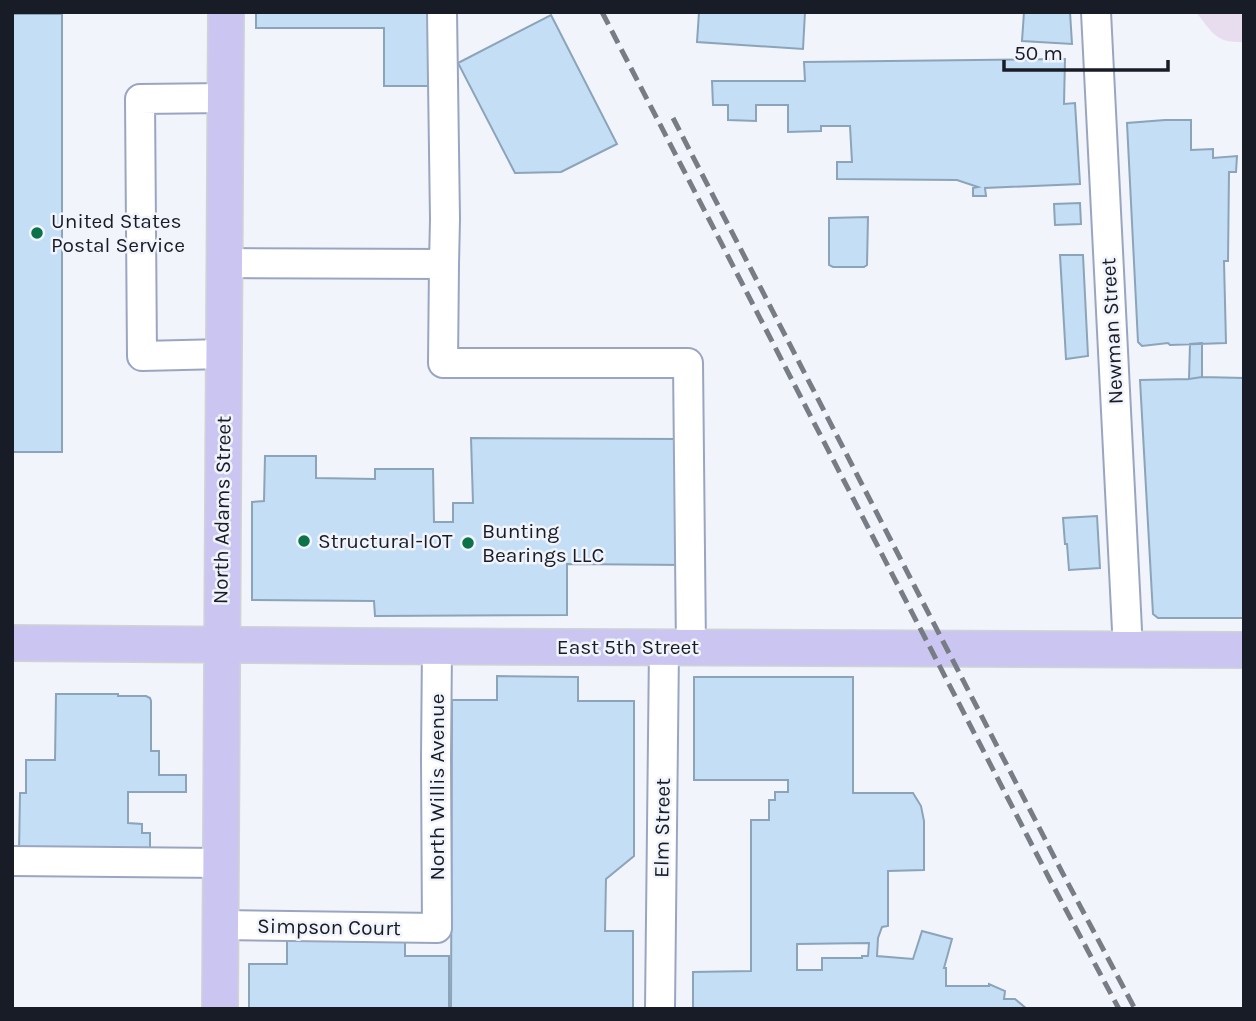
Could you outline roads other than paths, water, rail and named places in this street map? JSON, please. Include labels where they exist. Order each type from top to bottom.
[{"type":"main road","name":"North Adams Street","points":[[220,1009],[226,12]]},
{"type":"main road","name":"East 5th Street","points":[[12,643],[1244,650]]},
{"type":"street","points":[[224,263],[444,264],[442,12]]},
{"type":"street","name":"Newman Street","points":[[1096,12],[1128,650]]},
{"type":"street","points":[[224,354],[142,356],[140,99],[225,98]]},
{"type":"street","name":"Elm Street","points":[[444,264],[443,363],[688,363],[678,648],[660,1009]]},
{"type":"street","name":"North Willis Avenue","points":[[437,647],[437,928]]},
{"type":"street","points":[[12,862],[220,863]]},
{"type":"street","name":"Simpson Court","points":[[220,925],[437,928]]},
{"type":"railway","points":[[602,12],[1119,1009]]},
{"type":"railway","points":[[673,118],[1135,1009]]},
{"type":"place","name":"United States Postal Service","points":[[37,233]]},
{"type":"place","name":"Structural-IOT","points":[[304,541]]},
{"type":"place","name":"Bunting Bearings LLC","points":[[468,543]]}]
